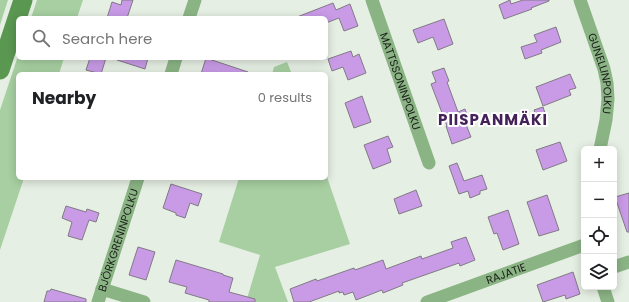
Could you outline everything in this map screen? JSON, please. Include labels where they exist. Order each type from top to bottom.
[{"type":"main road","points":[[18,16],[23,0]]},
{"type":"main road","points":[[0,70],[16,21]]},
{"type":"street","points":[[190,16],[195,0]]},
{"type":"street","name":"MATTSSONINPOLKU","points":[[372,0],[429,163]]},
{"type":"street","name":"GUNELLINPOLKU","points":[[580,0],[604,69],[607,83],[608,99],[606,120],[601,146]]},
{"type":"street","points":[[172,72],[175,60]]},
{"type":"street","name":"BJÖRKGRENINPOLKU","points":[[98,302],[137,180]]},
{"type":"street","name":"RAJATIE","points":[[427,302],[446,299],[581,246]]},
{"type":"street","points":[[617,266],[629,262]]},
{"type":"street","points":[[102,289],[144,302]]},
{"type":"street","points":[[604,290],[608,302]]},
{"type":"green space","points":[[0,0],[8,0],[0,25]]},
{"type":"green space","points":[[37,0],[83,0],[78,16],[32,16]]},
{"type":"green space","points":[[17,60],[63,60],[60,72],[16,72],[16,180],[23,180],[0,250],[0,110]]},
{"type":"green space","points":[[287,62],[291,72],[273,72],[274,67]]},
{"type":"green space","points":[[238,180],[328,180],[350,244],[275,267],[288,302],[246,302],[260,255],[219,242]]},
{"type":"building","points":[[122,0],[133,0],[128,16],[108,16],[112,2],[121,5]]},
{"type":"building","points":[[510,0],[511,4],[523,0],[549,1],[504,19],[499,5]]},
{"type":"building","points":[[333,3],[336,10],[350,4],[358,26],[344,31],[339,18],[328,22],[328,16],[300,16]]},
{"type":"building","points":[[444,19],[453,44],[438,50],[433,37],[418,43],[413,30]]},
{"type":"building","points":[[556,27],[561,42],[541,50],[542,53],[525,59],[521,47],[537,42],[534,35]]},
{"type":"building","points":[[351,51],[353,57],[359,54],[366,73],[348,80],[343,67],[332,71],[328,59]]},
{"type":"building","points":[[89,60],[105,60],[102,72],[86,70]]},
{"type":"building","points":[[117,60],[147,60],[145,69]]},
{"type":"building","points":[[205,60],[212,60],[248,72],[202,72]]},
{"type":"building","points":[[444,68],[449,81],[447,82],[458,112],[465,109],[469,120],[465,122],[471,137],[452,144],[447,126],[431,84],[436,82],[432,72]]},
{"type":"building","points":[[570,74],[576,88],[569,90],[571,95],[543,106],[536,87]]},
{"type":"building","points":[[362,96],[371,122],[354,128],[345,103]]},
{"type":"building","points":[[543,107],[546,116],[537,119],[534,110]]},
{"type":"building","points":[[388,136],[393,147],[387,149],[391,162],[373,169],[364,145]]},
{"type":"building","points":[[560,142],[567,161],[543,170],[536,150]]},
{"type":"building","points":[[457,163],[464,181],[482,175],[487,189],[480,191],[480,194],[470,198],[468,191],[459,194],[449,166]]},
{"type":"building","points":[[171,184],[202,194],[198,206],[190,203],[185,218],[163,208]]},
{"type":"building","points":[[416,190],[422,206],[399,214],[394,199]]},
{"type":"building","points":[[629,193],[629,232],[627,232],[617,203],[617,196]]},
{"type":"building","points":[[547,195],[559,230],[539,236],[527,202]]},
{"type":"building","points":[[66,206],[86,212],[87,209],[99,213],[96,222],[89,220],[82,240],[68,236],[72,222],[62,218]]},
{"type":"building","points":[[508,210],[519,244],[503,250],[497,233],[494,234],[488,217]]},
{"type":"building","points":[[466,237],[475,260],[460,266],[459,263],[402,283],[403,285],[383,293],[382,290],[356,300],[353,292],[344,295],[343,292],[339,293],[339,291],[309,302],[294,302],[290,289],[316,279],[317,281],[383,260],[386,269],[421,256],[422,259],[453,248],[451,242]]},
{"type":"building","points":[[138,247],[155,252],[146,280],[129,275]]},
{"type":"building","points":[[176,260],[233,278],[229,292],[255,299],[255,302],[209,302],[209,300],[185,293],[187,287],[169,282]]},
{"type":"building","points":[[573,272],[580,294],[566,299],[565,295],[543,302],[537,285]]},
{"type":"building","points":[[51,289],[86,299],[86,302],[44,302],[47,291],[50,291]]},
{"type":"district","name":"PIISPANMÄKI","points":[[493,120]]}]
